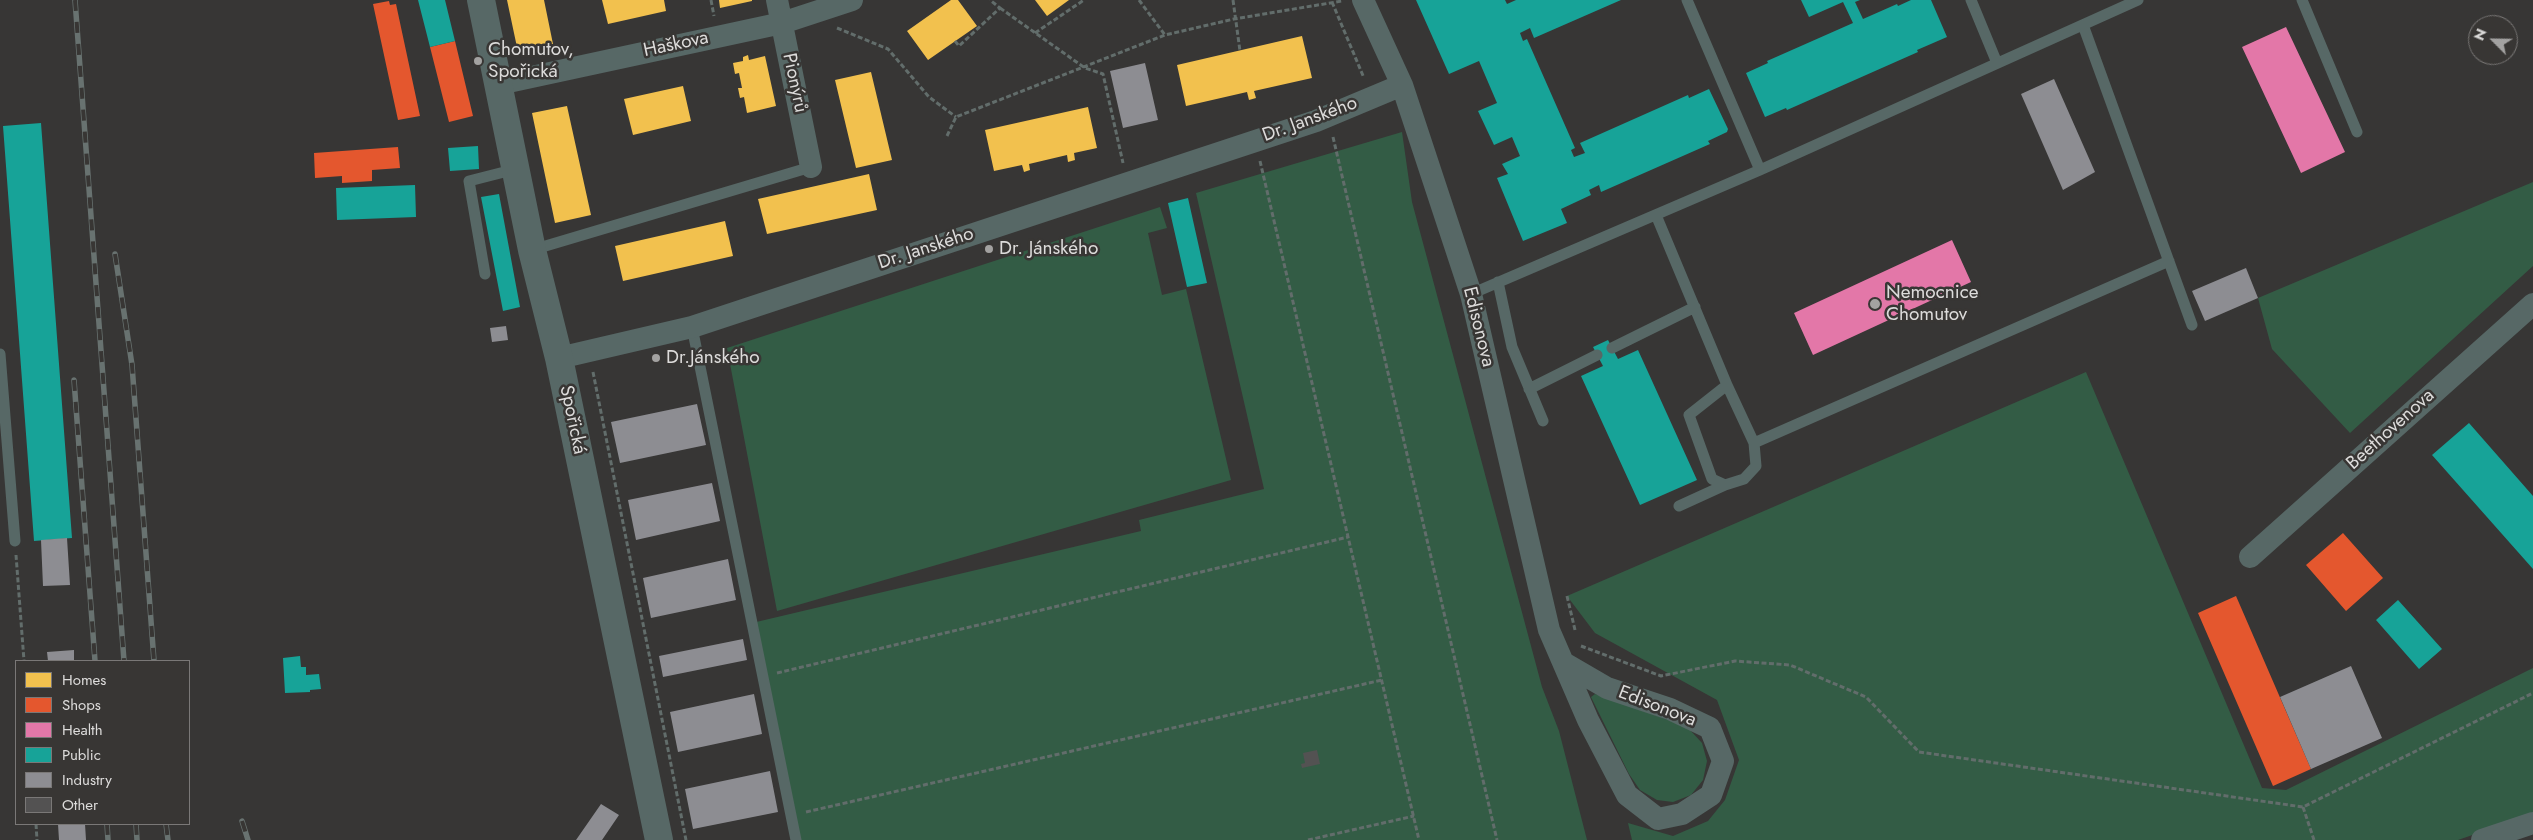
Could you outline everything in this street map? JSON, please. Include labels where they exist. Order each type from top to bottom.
[{"type":"street","name":"Spořická","points":[[481,0],[532,250],[559,358],[659,840]]},
{"type":"street","name":"Pionýrů","points":[[777,0],[811,167]]},
{"type":"street","name":"Haškova","points":[[499,84],[782,23],[852,0]]},
{"type":"street","name":"Edisonova","points":[[1364,0],[1402,85],[1471,294],[1548,630],[1588,720],[1627,796],[1658,819],[1682,814],[1711,795],[1723,762],[1710,728],[1670,709],[1607,688],[1564,663]]},
{"type":"street","name":"Dr. Janského","points":[[559,358],[692,327],[1255,141],[1328,115],[1402,85]]},
{"type":"street","name":"Beethovenova","points":[[2250,557],[2533,304]]},
{"type":"street","points":[[2482,840],[2533,823]]},
{"type":"lane","points":[[1687,0],[1760,170]]},
{"type":"lane","points":[[1970,0],[1997,64]]},
{"type":"lane","points":[[1471,294],[1760,170],[2138,0]]},
{"type":"lane","points":[[2302,0],[2357,132]]},
{"type":"lane","points":[[2083,25],[2192,325]]},
{"type":"lane","points":[[532,250],[811,167]]},
{"type":"lane","points":[[485,274],[469,181],[516,168]]},
{"type":"lane","points":[[1656,215],[1727,385],[1754,443],[1756,466],[1744,479],[1725,485],[1679,506]]},
{"type":"lane","points":[[1754,443],[2169,261]]},
{"type":"lane","points":[[1498,282],[1512,347],[1543,421]]},
{"type":"lane","points":[[1612,348],[1695,307]]},
{"type":"lane","points":[[692,327],[796,840]]},
{"type":"lane","points":[[0,354],[14,541]]},
{"type":"lane","points":[[1529,389],[1597,356]]},
{"type":"lane","points":[[1725,485],[1712,479],[1688,415],[1727,385]]},
{"type":"path","points":[[990,0],[1085,68],[1103,74],[1128,183]]},
{"type":"path","points":[[1035,33],[1084,0]]},
{"type":"path","points":[[1139,0],[1165,35]]},
{"type":"path","points":[[1233,0],[1234,19],[1240,51]]},
{"type":"path","points":[[947,136],[956,117],[1085,68],[1165,35],[1234,19],[1345,0]]},
{"type":"path","points":[[1332,2],[1364,78]]},
{"type":"path","points":[[955,41],[959,46],[1000,8]]},
{"type":"path","points":[[808,16],[888,49],[929,97],[956,117]]},
{"type":"path","points":[[1328,115],[1497,840]]},
{"type":"path","points":[[1255,141],[1420,840]]},
{"type":"path","points":[[589,351],[686,840]]},
{"type":"path","points":[[763,676],[1348,537]]},
{"type":"path","points":[[14,541],[24,660]]},
{"type":"path","points":[[1568,596],[1576,635]]},
{"type":"path","points":[[1578,644],[1661,676],[1735,661],[1790,665],[1866,697],[1919,752],[2302,807],[2533,693]]},
{"type":"path","points":[[790,815],[1382,680]]},
{"type":"path","points":[[2302,807],[2314,840]]},
{"type":"path","points":[[1308,840],[1414,816]]},
{"type":"path","points":[[36,825],[37,840]]},
{"type":"green space","points":[[1402,132],[1412,202],[1542,687],[1559,731],[1587,840],[796,840],[752,623],[1141,531],[1139,520],[1264,489],[1196,193]]},
{"type":"green space","points":[[2533,182],[2533,266],[2350,433],[2272,349],[2258,298]]},
{"type":"green space","points":[[1160,207],[1167,228],[1148,233],[1162,295],[1186,289],[1231,480],[777,611],[727,348]]},
{"type":"green space","points":[[2086,372],[2262,788],[2286,790],[2533,668],[2533,814],[2458,840],[1632,840],[1628,823],[1673,836],[1708,821],[1725,800],[1739,760],[1717,700],[1595,633],[1567,596]]},
{"type":"green space","points":[[1595,694],[1674,722],[1690,730],[1702,743],[1707,761],[1703,780],[1691,795],[1673,802],[1657,800],[1640,790],[1629,774],[1591,697]]},
{"type":"building: Homes","points":[[507,0],[544,0],[553,44],[518,52]]},
{"type":"building: Homes","points":[[602,0],[664,0],[666,11],[608,24]]},
{"type":"building: Homes","points":[[719,0],[752,0],[752,1],[720,8]]},
{"type":"building: Homes","points":[[951,0],[958,0],[977,26],[928,60],[907,31]]},
{"type":"building: Homes","points":[[1035,0],[1069,0],[1047,16]]},
{"type":"building: Homes","points":[[1302,36],[1312,78],[1254,91],[1256,98],[1249,100],[1247,92],[1186,106],[1177,65]]},
{"type":"building: Homes","points":[[748,55],[749,60],[765,56],[776,106],[747,113],[744,97],[740,98],[738,88],[742,88],[739,73],[735,74],[733,63],[743,61],[743,57]]},
{"type":"building: Homes","points":[[871,72],[892,160],[856,168],[835,80]]},
{"type":"building: Homes","points":[[683,86],[691,121],[633,135],[624,99]]},
{"type":"building: Homes","points":[[567,106],[591,215],[555,223],[532,113]]},
{"type":"building: Homes","points":[[1088,107],[1097,148],[1074,153],[1075,160],[1068,162],[1067,155],[1029,164],[1030,170],[1024,172],[1022,165],[994,171],[985,130]]},
{"type":"building: Homes","points":[[869,174],[877,210],[767,234],[758,199]]},
{"type":"building: Homes","points":[[725,221],[733,256],[623,281],[615,246]]},
{"type":"building: Shops","points":[[389,1],[390,5],[396,4],[420,116],[398,120],[373,4]]},
{"type":"building: Shops","points":[[455,41],[473,116],[449,122],[430,47]]},
{"type":"building: Shops","points":[[398,147],[400,168],[372,170],[372,181],[342,183],[342,176],[315,178],[314,153]]},
{"type":"building: Shops","points":[[2343,533],[2383,578],[2346,611],[2306,565]]},
{"type":"building: Shops","points":[[2236,596],[2311,769],[2273,786],[2198,613]]},
{"type":"building: Health","points":[[2286,27],[2345,152],[2301,173],[2242,47]]},
{"type":"building: Health","points":[[1952,240],[1971,282],[1813,355],[1794,313]]},
{"type":"building: Public","points":[[418,0],[445,0],[455,41],[430,47]]},
{"type":"building: Public","points":[[1416,0],[1505,0],[1507,4],[1516,0],[1621,0],[1534,38],[1530,28],[1520,33],[1523,41],[1527,39],[1575,148],[1571,150],[1574,157],[1585,153],[1580,143],[1688,95],[1689,98],[1709,89],[1728,129],[1727,132],[1708,141],[1710,144],[1601,192],[1599,185],[1589,190],[1591,195],[1561,209],[1567,223],[1523,241],[1497,178],[1508,174],[1502,164],[1520,156],[1512,137],[1494,145],[1478,111],[1497,103],[1479,61],[1449,74]]},
{"type":"building: Public","points":[[1801,0],[1860,0],[1855,2],[1863,19],[1911,0],[1931,0],[1947,37],[1917,50],[1918,52],[1787,110],[1786,108],[1765,117],[1746,73],[1768,63],[1767,61],[1853,23],[1843,2],[1809,17]]},
{"type":"building: Public","points":[[41,123],[72,538],[34,541],[3,126]]},
{"type":"building: Public","points":[[478,146],[479,169],[450,171],[448,148]]},
{"type":"building: Public","points":[[415,185],[416,217],[337,220],[336,188]]},
{"type":"building: Public","points":[[499,194],[520,307],[503,311],[481,197]]},
{"type":"building: Public","points":[[1188,198],[1207,283],[1187,287],[1168,203]]},
{"type":"building: Public","points":[[1608,340],[1618,359],[1638,350],[1697,480],[1640,505],[1581,376],[1603,366],[1593,347]]},
{"type":"building: Public","points":[[2469,423],[2533,496],[2533,569],[2432,455]]},
{"type":"building: Public","points":[[2398,600],[2442,649],[2419,669],[2376,620]]},
{"type":"building: Public","points":[[300,656],[301,667],[306,667],[306,675],[319,674],[321,689],[310,690],[310,692],[285,693],[283,658]]},
{"type":"building: Industry","points":[[1145,63],[1158,120],[1123,128],[1110,71]]},
{"type":"building: Industry","points":[[2054,79],[2095,172],[2063,190],[2021,94]]},
{"type":"building: Industry","points":[[2246,268],[2258,298],[2205,321],[2192,291]]},
{"type":"building: Industry","points":[[506,326],[508,340],[492,342],[490,328]]},
{"type":"building: Industry","points":[[697,404],[706,445],[620,463],[611,422]]},
{"type":"building: Industry","points":[[712,483],[720,521],[636,540],[628,500]]},
{"type":"building: Industry","points":[[67,538],[70,585],[43,586],[41,540]]},
{"type":"building: Industry","points":[[728,559],[736,600],[651,618],[643,578]]},
{"type":"building: Industry","points":[[743,639],[747,660],[663,677],[659,656]]},
{"type":"building: Industry","points":[[74,650],[74,660],[48,660],[47,652]]},
{"type":"building: Industry","points":[[2351,666],[2382,738],[2311,769],[2280,697]]},
{"type":"building: Industry","points":[[754,694],[762,734],[678,752],[670,712]]},
{"type":"building: Industry","points":[[770,771],[778,812],[693,829],[685,789]]},
{"type":"building: Industry","points":[[601,804],[619,815],[602,840],[576,840]]},
{"type":"building: Industry","points":[[58,825],[85,825],[86,840],[59,840]]},
{"type":"building: Other","points":[[1317,750],[1320,764],[1302,768],[1301,764],[1305,763],[1303,753]]},
{"type":"railway","points":[[75,0],[124,660]]},
{"type":"railway","points":[[115,254],[132,365],[154,660]]},
{"type":"railway","points":[[74,380],[95,660]]},
{"type":"railway","points":[[242,821],[248,840]]},
{"type":"railway","points":[[107,825],[108,840]]},
{"type":"railway","points":[[136,825],[137,840]]},
{"type":"railway","points":[[166,825],[168,840]]},
{"type":"place","name":"Chomutov, Spořická","points":[[478,61]]},
{"type":"place","name":"Dr. Jánského","points":[[989,249]]},
{"type":"place","name":"Nemocnice Chomutov","points":[[1875,304]]},
{"type":"place","name":"Dr.Jánského","points":[[656,358]]}]
